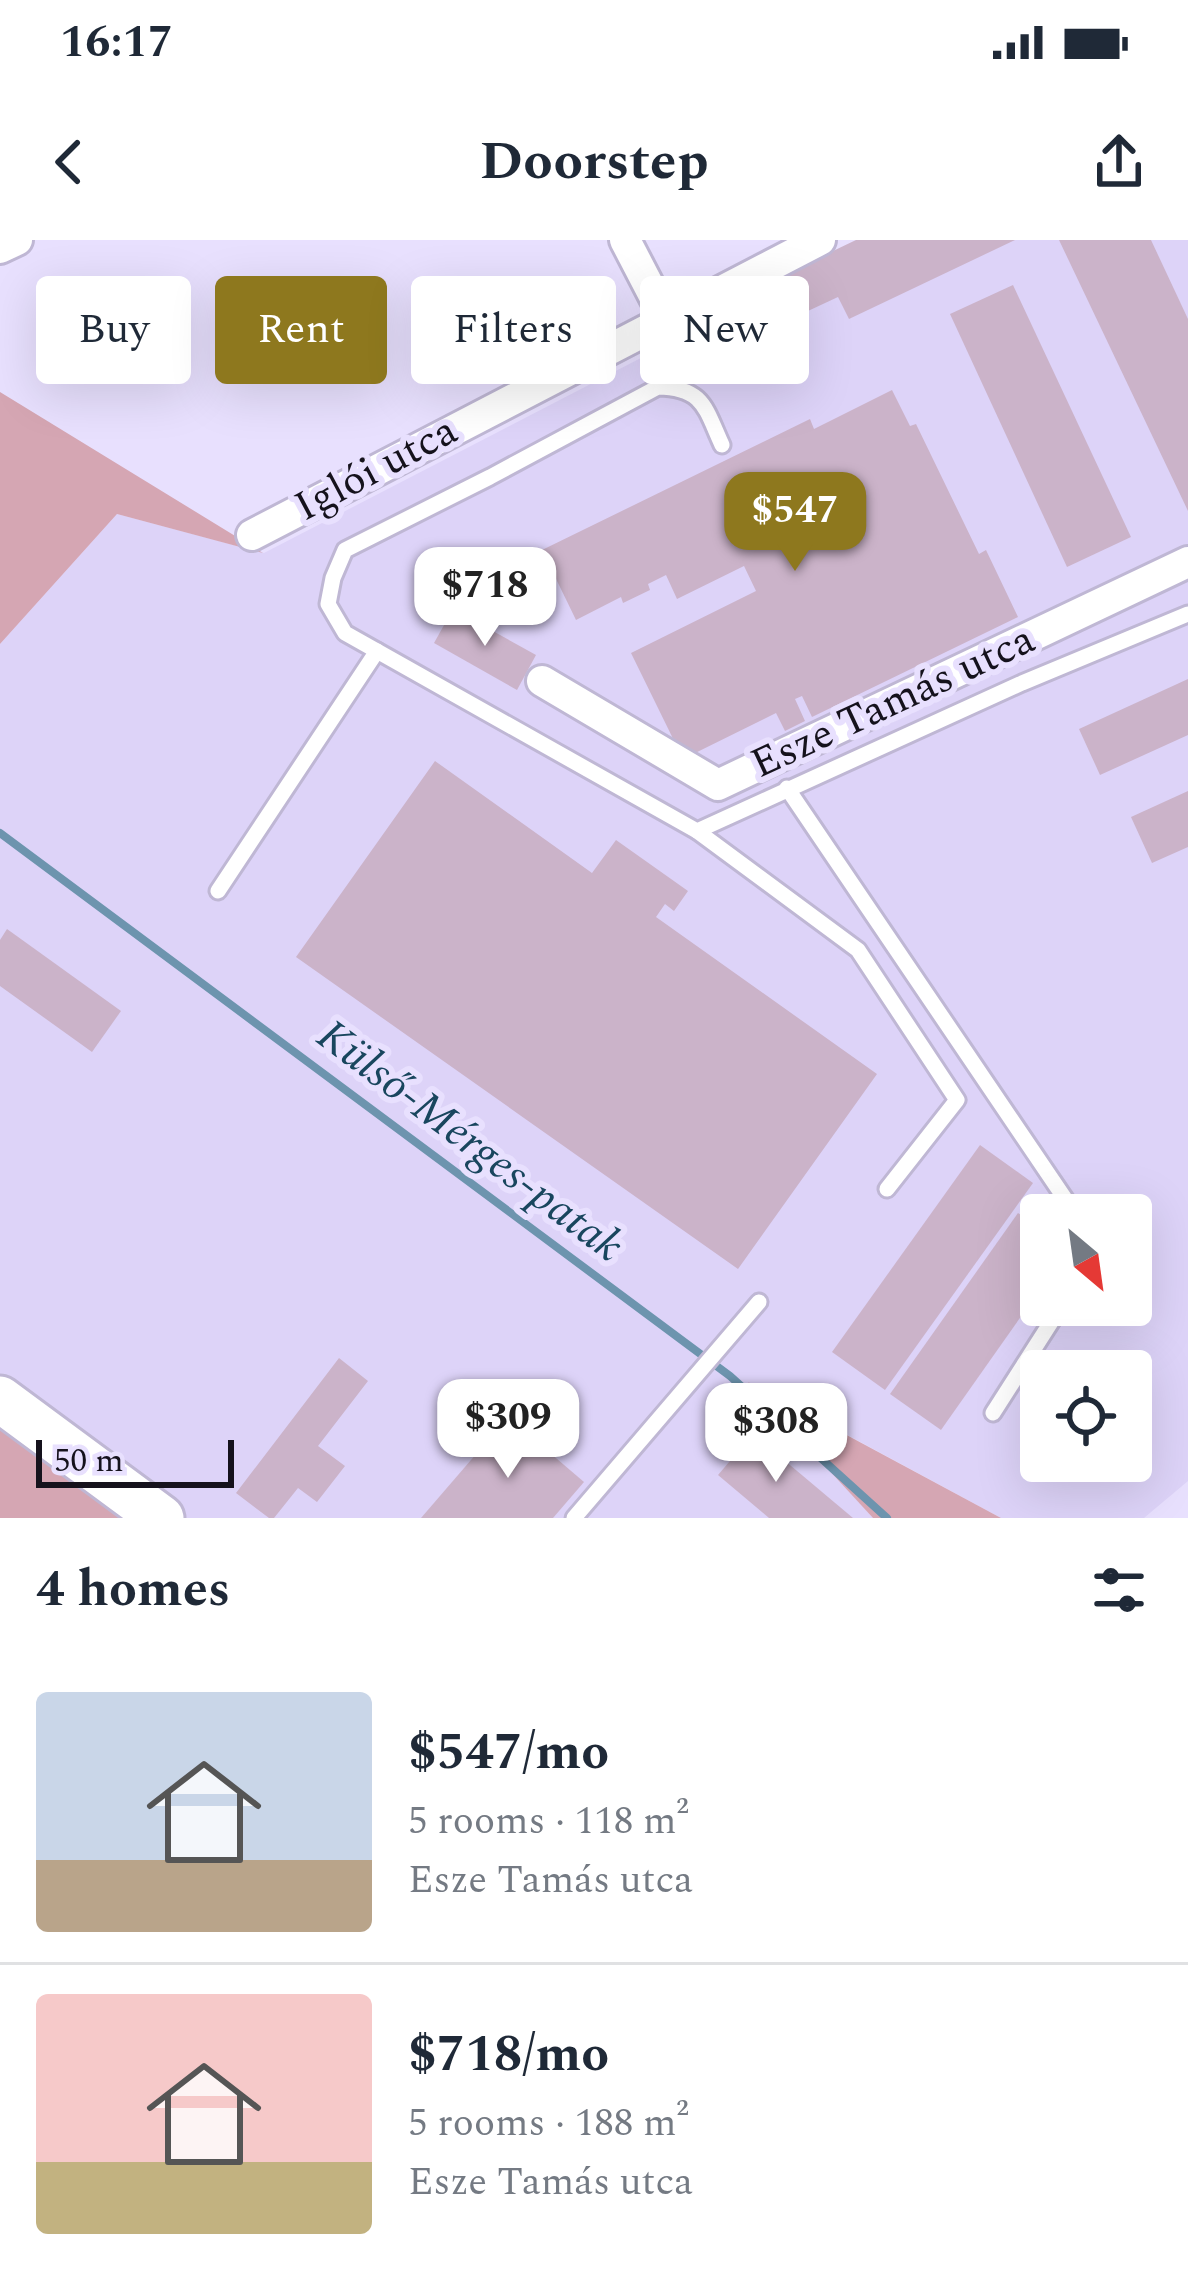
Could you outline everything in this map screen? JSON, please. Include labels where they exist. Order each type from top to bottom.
[{"type":"main road","points":[[0,1399],[161,1518]]},
{"type":"street","points":[[0,248],[17,240]]},
{"type":"street","points":[[625,240],[644,276]]},
{"type":"street","name":"Iglói utca","points":[[748,276],[820,240]]},
{"type":"street","name":"Iglói utca","points":[[252,535],[640,330]]},
{"type":"street","name":"Esze Tamás utca","points":[[542,681],[718,785],[1188,562]]},
{"type":"lane","points":[[722,445],[700,398],[681,387],[658,387],[345,550],[328,604],[345,633],[697,831],[858,950],[957,1100],[887,1189]]},
{"type":"lane","points":[[697,831],[1188,614]]},
{"type":"lane","points":[[218,891],[377,651]]},
{"type":"lane","points":[[787,788],[1062,1194]]},
{"type":"lane","points":[[574,1518],[759,1302]]},
{"type":"lane","points":[[994,1413],[1049,1326]]},
{"type":"shaded area","points":[[869,240],[1188,240],[1188,1481],[1144,1518],[1001,1518],[753,1384],[873,1518],[161,1518],[0,1399],[0,644],[117,514],[264,553],[591,384],[616,384],[616,371],[640,358],[640,384],[809,384],[809,276],[799,276]]},
{"type":"shaded area","points":[[0,392],[263,553],[117,514],[0,644]]},
{"type":"shaded area","points":[[748,1382],[1001,1518],[873,1518]]},
{"type":"shaded area","points":[[0,1423],[128,1518],[0,1518]]},
{"type":"building","points":[[856,240],[1015,240],[849,319],[838,297],[809,310],[809,276],[781,276]]},
{"type":"building","points":[[1059,240],[1151,240],[1188,319],[1188,511]]},
{"type":"building","points":[[1013,285],[1131,537],[1067,567],[950,314]]},
{"type":"building","points":[[892,390],[910,426],[916,424],[979,554],[986,550],[1018,617],[812,717],[802,696],[795,699],[805,721],[785,731],[776,713],[683,759],[631,653],[756,591],[744,566],[677,599],[666,575],[648,584],[650,590],[623,603],[621,597],[576,620],[542,550],[810,419],[814,429]]},
{"type":"building","points":[[453,609],[536,655],[517,690],[434,643]]},
{"type":"building","points":[[1188,679],[1188,735],[1100,775],[1079,729]]},
{"type":"building","points":[[435,761],[592,873],[616,840],[688,891],[674,911],[665,904],[656,917],[877,1074],[738,1269],[296,957]]},
{"type":"building","points":[[1188,791],[1188,847],[1152,863],[1131,817]]},
{"type":"building","points":[[7,929],[121,1011],[92,1052],[0,986],[0,940]]},
{"type":"building","points":[[980,1145],[1033,1183],[1020,1194],[1020,1201],[885,1390],[832,1352]]},
{"type":"building","points":[[1020,1214],[1020,1318],[941,1430],[890,1394]]},
{"type":"building","points":[[339,1358],[368,1381],[318,1446],[345,1466],[317,1502],[298,1488],[269,1518],[236,1493]]},
{"type":"building","points":[[508,1417],[584,1482],[553,1518],[421,1518]]},
{"type":"building","points":[[753,1434],[853,1518],[769,1518],[718,1475]]},
{"type":"waterway","name":"Külső-Mérges-patak","points":[[0,833],[730,1376],[887,1518]]}]
